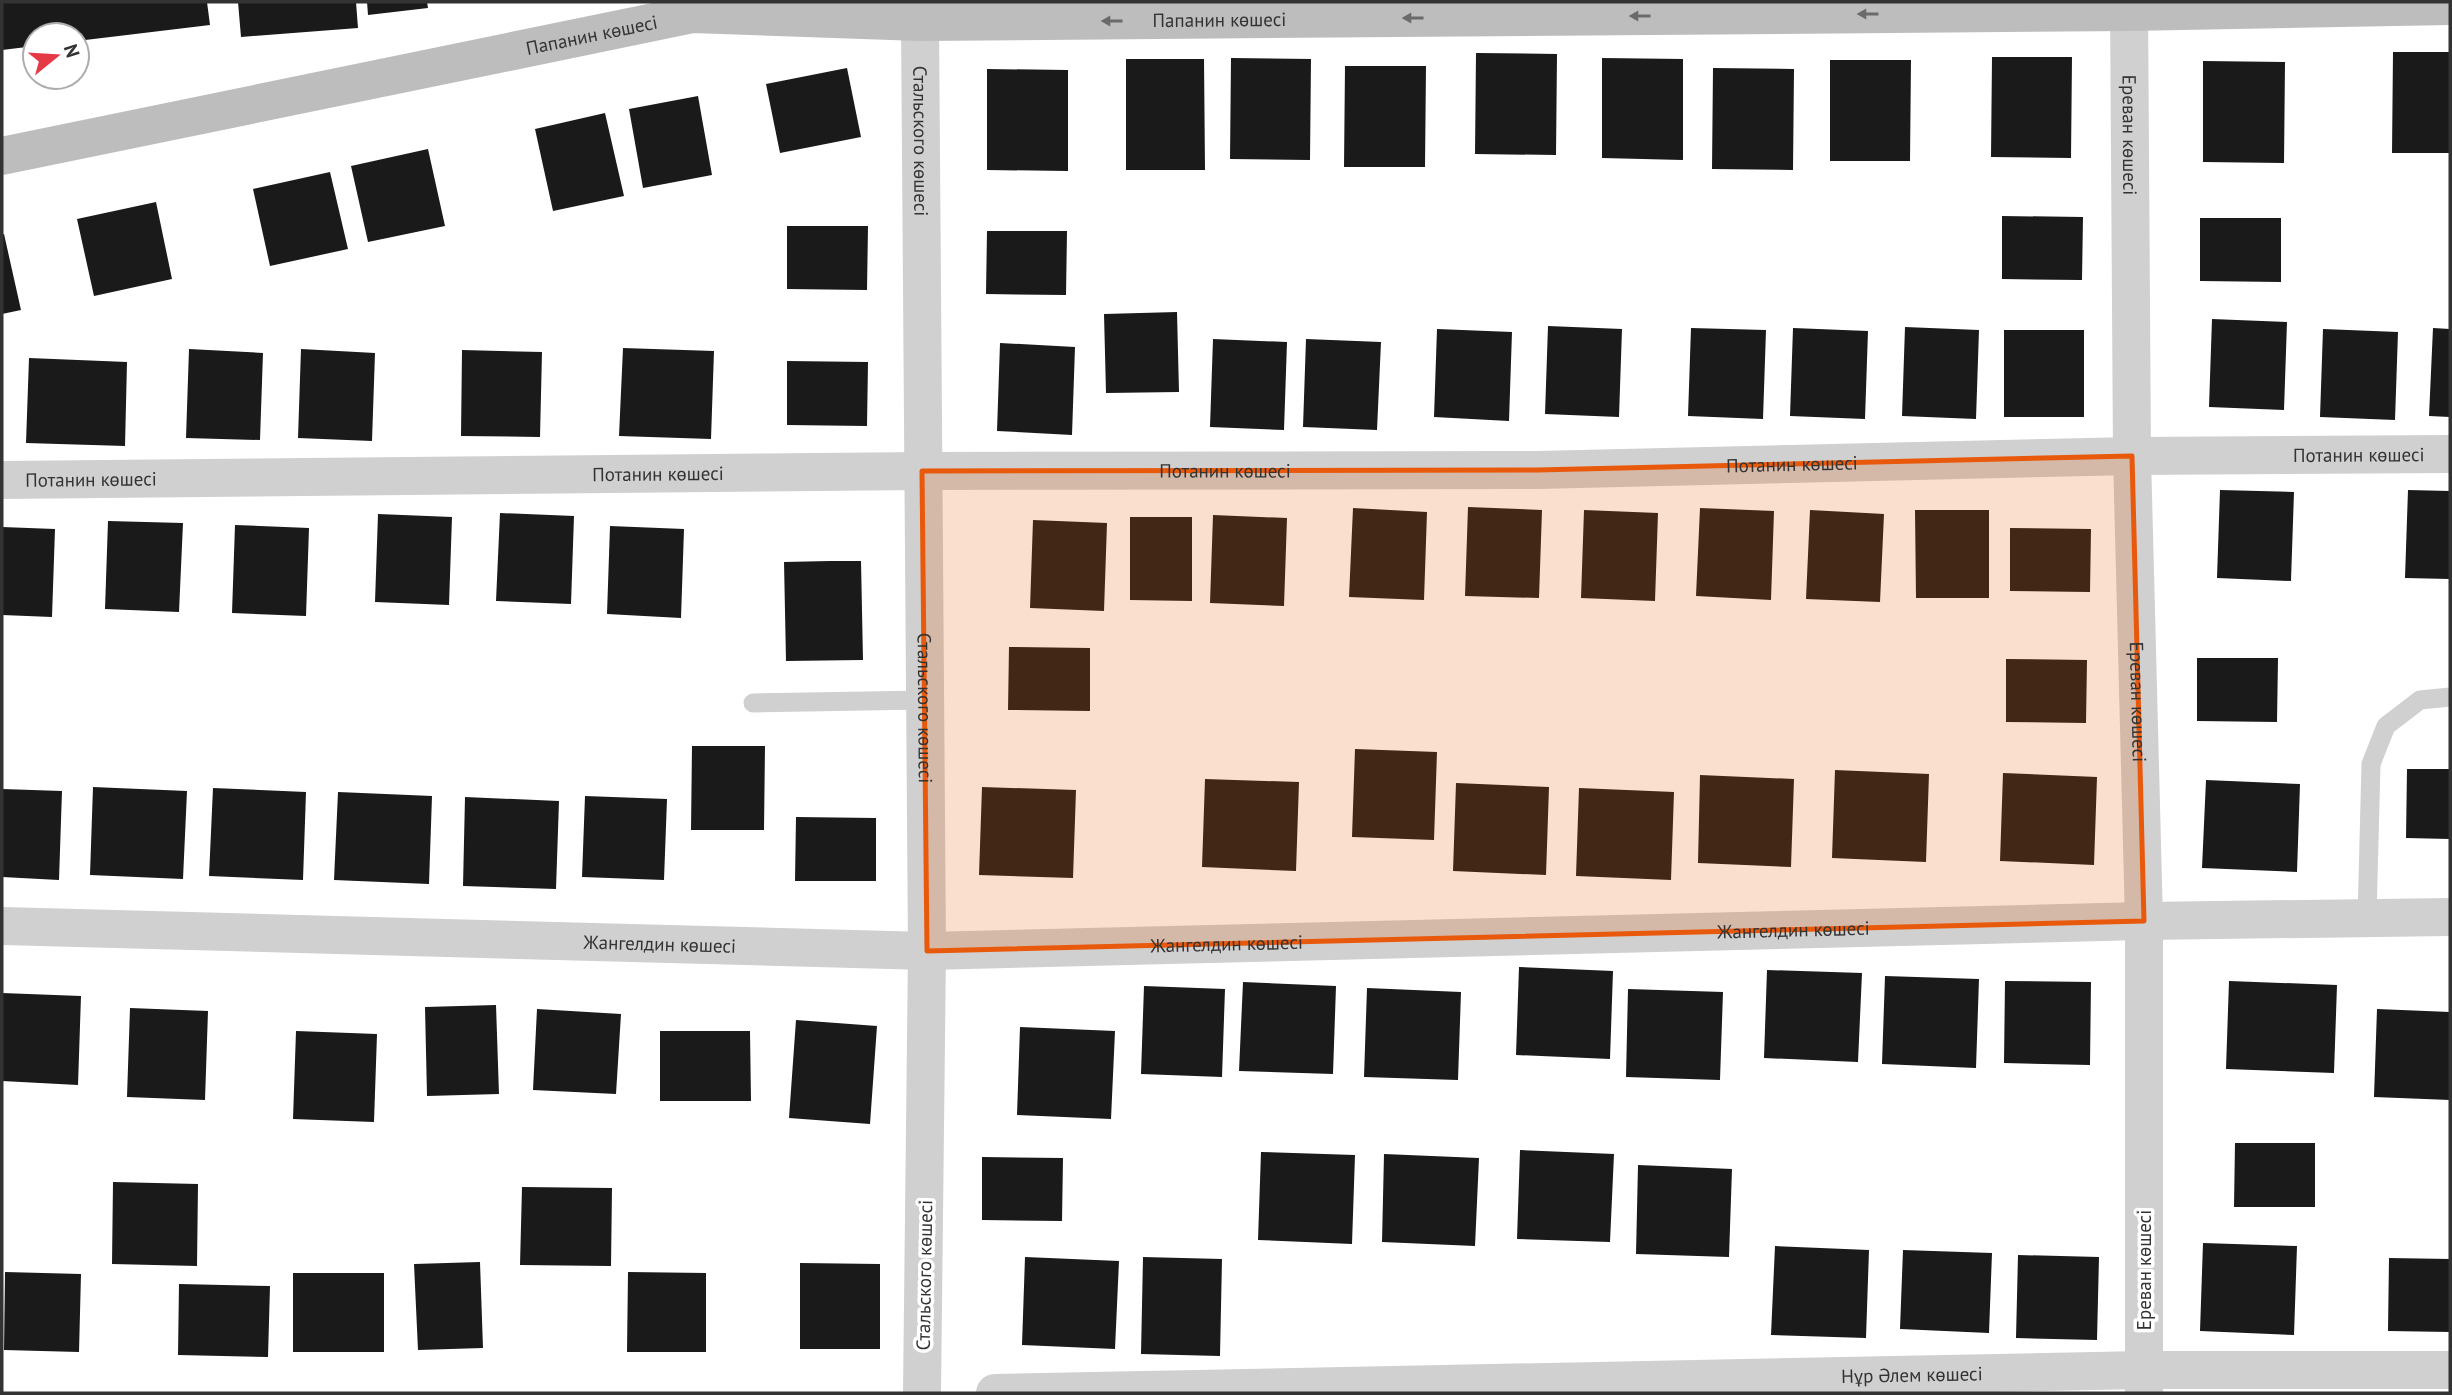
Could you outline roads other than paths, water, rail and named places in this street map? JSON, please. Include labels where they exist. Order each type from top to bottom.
[{"type":"main road","name":"Папанин көшесі","points":[[2,156],[694,8],[920,22],[2129,7],[2450,6]]},
{"type":"street","name":"Ереван көшесі","points":[[2129,7],[2132,456],[2144,921],[2143,1381]]},
{"type":"street","name":"Стальского көшесі","points":[[920,22],[927,951],[922,1393]]},
{"type":"street","name":"Потанин көшесі","points":[[2,480],[922,471],[1537,470],[2132,456],[2450,454]]},
{"type":"street","name":"Жангелдин көшесі","points":[[2,926],[927,951],[2144,921],[2450,917]]},
{"type":"street","name":"Нұр Әлем көшесі","points":[[995,1393],[2143,1381],[2450,1370]]},
{"type":"lane","points":[[2367,918],[2371,764],[2386,726],[2420,700],[2450,697]]},
{"type":"lane","points":[[753,703],[925,700]]}]
